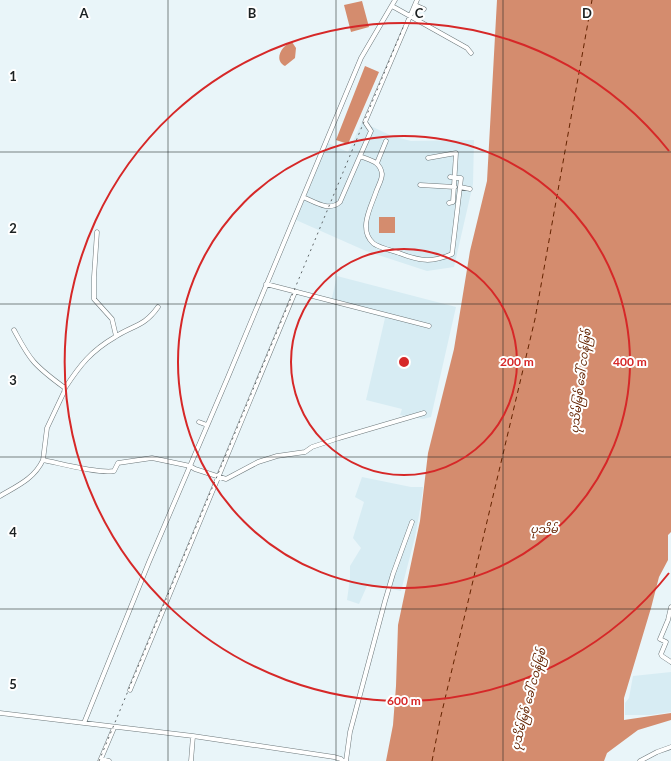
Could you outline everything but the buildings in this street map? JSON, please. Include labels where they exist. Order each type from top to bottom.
[{"type":"street","points":[[302,197],[329,208],[336,206],[340,202],[371,131],[365,122],[417,0]]},
{"type":"street","points":[[84,723],[146,569],[361,58],[393,2],[410,16],[422,21],[467,48],[471,53]]},
{"type":"street","points":[[414,5],[424,9]]},
{"type":"street","points":[[377,163],[386,141]]},
{"type":"street","points":[[446,149],[448,154]]},
{"type":"street","points":[[428,158],[456,154],[453,202],[449,203]]},
{"type":"street","points":[[360,156],[377,163],[381,169],[382,176],[366,220],[367,232],[373,244],[415,259],[441,259],[452,254],[461,178],[450,177]]},
{"type":"street","points":[[420,185],[455,187]]},
{"type":"street","points":[[460,187],[470,189]]},
{"type":"street","points":[[97,232],[94,299],[112,319],[116,336]]},
{"type":"street","points":[[266,284],[429,326]]},
{"type":"street","points":[[130,690],[189,551],[218,476],[295,292]]},
{"type":"street","points":[[0,496],[30,479],[36,472],[43,460],[47,428],[65,388],[81,365],[96,350],[116,336],[146,321],[158,307]]},
{"type":"street","points":[[14,330],[33,362],[65,388]]},
{"type":"street","points":[[43,460],[91,469],[114,471],[118,463],[152,458],[190,466],[226,478],[258,462],[277,456],[305,452],[312,447],[339,438],[424,413]]},
{"type":"street","points":[[199,422],[207,425]]},
{"type":"street","points":[[0,713],[114,728],[193,736],[334,757],[344,761],[350,732],[385,600],[412,522]]},
{"type":"street","points":[[671,608],[660,639],[666,642],[661,654],[671,662]]},
{"type":"street","points":[[109,761],[101,760],[114,728]]},
{"type":"street","points":[[191,761],[193,736]]},
{"type":"street","points":[[640,761],[657,752],[671,747]]},
{"type":"shaded area","points":[[362,122],[392,136],[411,141],[474,140],[473,184],[454,267],[427,271],[366,251],[296,220],[328,143],[348,152]]},
{"type":"shaded area","points":[[337,276],[456,307],[431,417],[423,419],[400,415],[402,409],[366,400],[385,318],[331,302]]},
{"type":"shaded area","points":[[362,477],[411,487],[423,487],[415,537],[401,591],[383,587],[367,586],[359,604],[347,600],[350,566],[361,548],[353,538],[364,502],[355,497]]},
{"type":"shaded area","points":[[671,672],[671,712],[650,715],[625,715],[625,703],[629,698],[633,676]]},
{"type":"water","name":"ပုသိမ်","points":[[497,0],[671,0],[671,532],[668,535],[668,560],[659,577],[624,698],[624,720],[671,713],[671,720],[638,730],[607,753],[604,761],[386,761],[393,725],[398,625],[420,521],[428,453],[454,349],[470,251],[487,181]]},
{"type":"water","points":[[362,1],[369,27],[351,32],[344,5]]},
{"type":"water","points":[[292,42],[296,48],[295,58],[285,66],[281,63],[279,57],[280,53],[285,46]]},
{"type":"water","points":[[365,66],[379,72],[348,144],[336,140]]},
{"type":"water","points":[[379,217],[395,217],[395,233],[379,233]]},
{"type":"ferry route","points":[[432,761],[440,720],[535,319],[592,0]]},
{"type":"railway","points":[[99,761],[407,18]]},
{"type":"water label","name":"ပုသိမ်မြစ် ခေါ် ငဝန်မြစ်","points":[[580,381]]},
{"type":"water label","name":"ပုသိမ်မြစ် ခေါ် ငဝန်မြစ်","points":[[528,699]]}]
